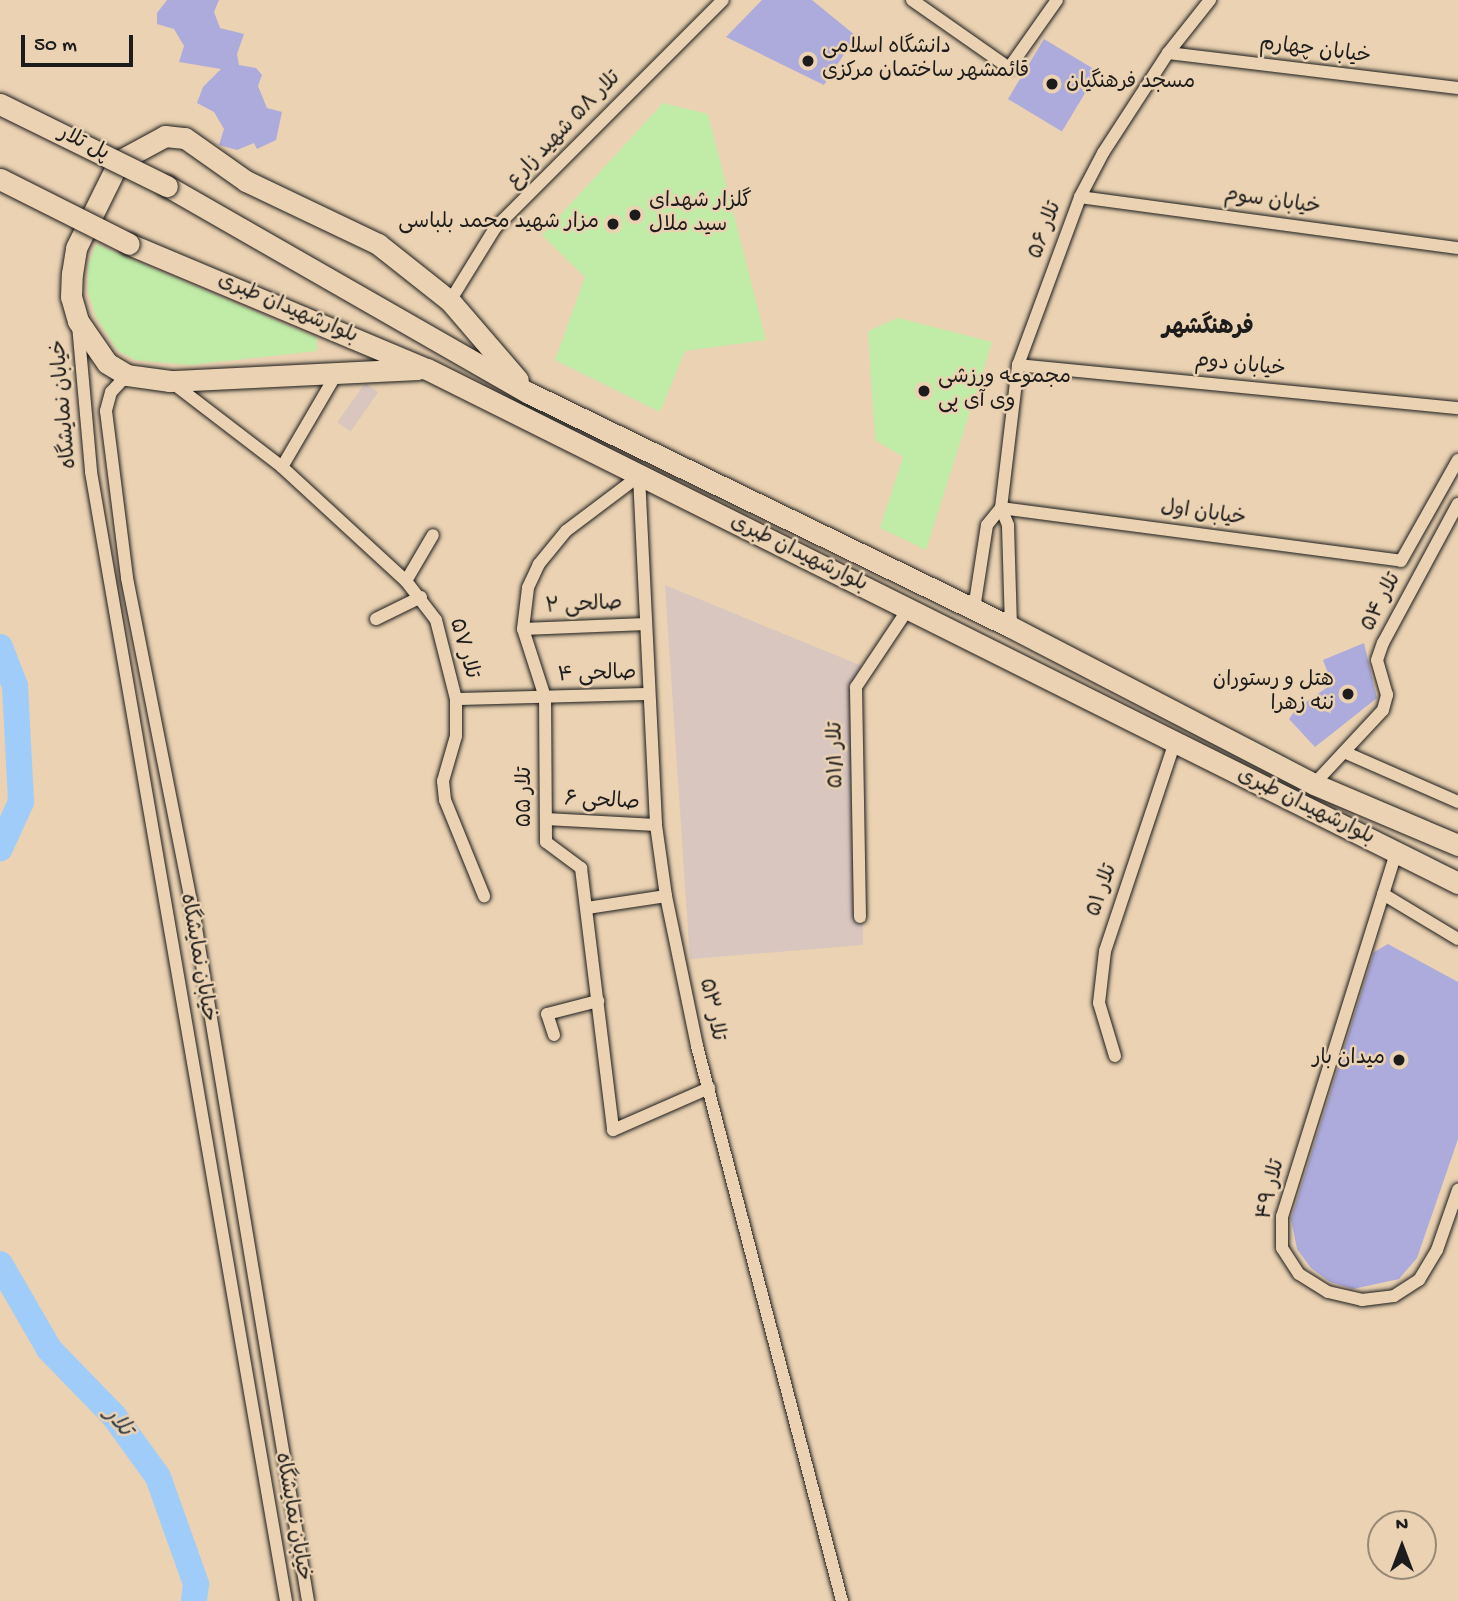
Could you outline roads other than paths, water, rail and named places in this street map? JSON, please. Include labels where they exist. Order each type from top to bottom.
[{"type":"highway","name":"پل تلار","points":[[0,104],[167,186]]},
{"type":"highway","points":[[427,369],[339,370],[170,382],[127,375],[107,363],[78,321],[71,298],[76,248],[98,197],[119,161],[165,136],[185,138],[246,181],[378,244],[450,301],[529,393]]},
{"type":"highway","name":"بلوارشهیدان طبری","points":[[0,179],[130,244],[427,369],[1454,882]]},
{"type":"highway","name":"بلوارشهیدان طبری","points":[[167,186],[529,393],[1011,627],[1314,784],[1458,845]]},
{"type":"street","name":"تلار ۵۸ شهید زارع","points":[[450,301],[495,228],[723,0]]},
{"type":"street","points":[[912,0],[1009,68],[1057,0]]},
{"type":"street","name":"تلار ۵۶","points":[[1000,508],[1017,365],[1080,197],[1126,115],[1168,53],[1210,0]]},
{"type":"street","name":"خیابان چهارم","points":[[1168,53],[1458,88]]},
{"type":"street","name":"خیابان سوم","points":[[1080,197],[1458,248]]},
{"type":"street","name":"خیابان نمایشگاه","points":[[78,321],[90,472],[286,1601]]},
{"type":"street","name":"خیابان دوم","points":[[1017,365],[1458,408]]},
{"type":"street","points":[[282,467],[339,370]]},
{"type":"street","name":"خیابان نمایشگاه","points":[[127,375],[111,392],[106,411],[127,578],[195,922],[308,1601]]},
{"type":"street","name":"تلار ۵۷","points":[[170,382],[282,467],[421,597],[444,642],[456,699],[456,736],[443,781],[445,800],[484,896]]},
{"type":"street","name":"خیابان اول","points":[[1000,508],[1401,561],[1458,460]]},
{"type":"street","name":"تلار ۵۳","points":[[639,476],[656,825],[666,896],[709,1088],[842,1601]]},
{"type":"street","name":"تلار ۵۵","points":[[639,476],[566,531],[539,564],[528,588],[523,629],[545,697],[546,842],[581,868],[613,1130],[709,1088]]},
{"type":"street","name":"تلار ۵۴","points":[[1314,784],[1382,710],[1387,695],[1377,660],[1382,643],[1458,504]]},
{"type":"street","points":[[974,609],[987,525],[1000,508],[1008,525],[1011,627]]},
{"type":"street","points":[[405,581],[433,535]]},
{"type":"street","points":[[376,619],[421,597]]},
{"type":"street","name":"تلار ۵۱/۱","points":[[860,917],[856,688],[908,608]]},
{"type":"street","name":"صالحی ۲","points":[[523,629],[646,624]]},
{"type":"street","name":"صالحی ۴","points":[[456,699],[649,694]]},
{"type":"street","name":"تلار ۵۱","points":[[1115,1056],[1099,1003],[1105,951],[1175,743]]},
{"type":"street","points":[[1344,752],[1458,802]]},
{"type":"street","name":"صالحی ۶","points":[[546,819],[656,825]]},
{"type":"street","name":"تلار ۴۹","points":[[1396,853],[1282,1216],[1282,1248],[1299,1274],[1328,1292],[1362,1300],[1394,1296],[1419,1280],[1431,1260],[1458,1190]]},
{"type":"street","points":[[1383,894],[1458,939]]},
{"type":"street","points":[[587,908],[666,896]]},
{"type":"street","points":[[554,1035],[547,1014],[598,1001]]},
{"type":"waterway","name":"تلار","points":[[0,647],[15,686],[21,802],[0,848]]},
{"type":"waterway","name":"تلار","points":[[0,1264],[49,1349],[114,1416],[158,1477],[196,1584],[194,1601]]},
{"type":"place","name":"دانشگاه اسلامی قائمشهر ساختمان مرکزی","points":[[808,61]]},
{"type":"place","name":"مسجد فرهنگیان","points":[[1052,84]]},
{"type":"place","name":"گلزار شهدای سید ملال","points":[[635,215]]},
{"type":"place","name":"مزار شهید محمد بلباسی","points":[[613,224]]},
{"type":"place","name":"مجموعه ورزشی وی آی پی","points":[[924,391]]},
{"type":"place","name":"هتل و رستوران ننه زهرا","points":[[1348,694]]},
{"type":"place","name":"میدان بار","points":[[1399,1060]]},
{"type":"district","name":"فرهنگشهر","points":[[1208,329]]}]
